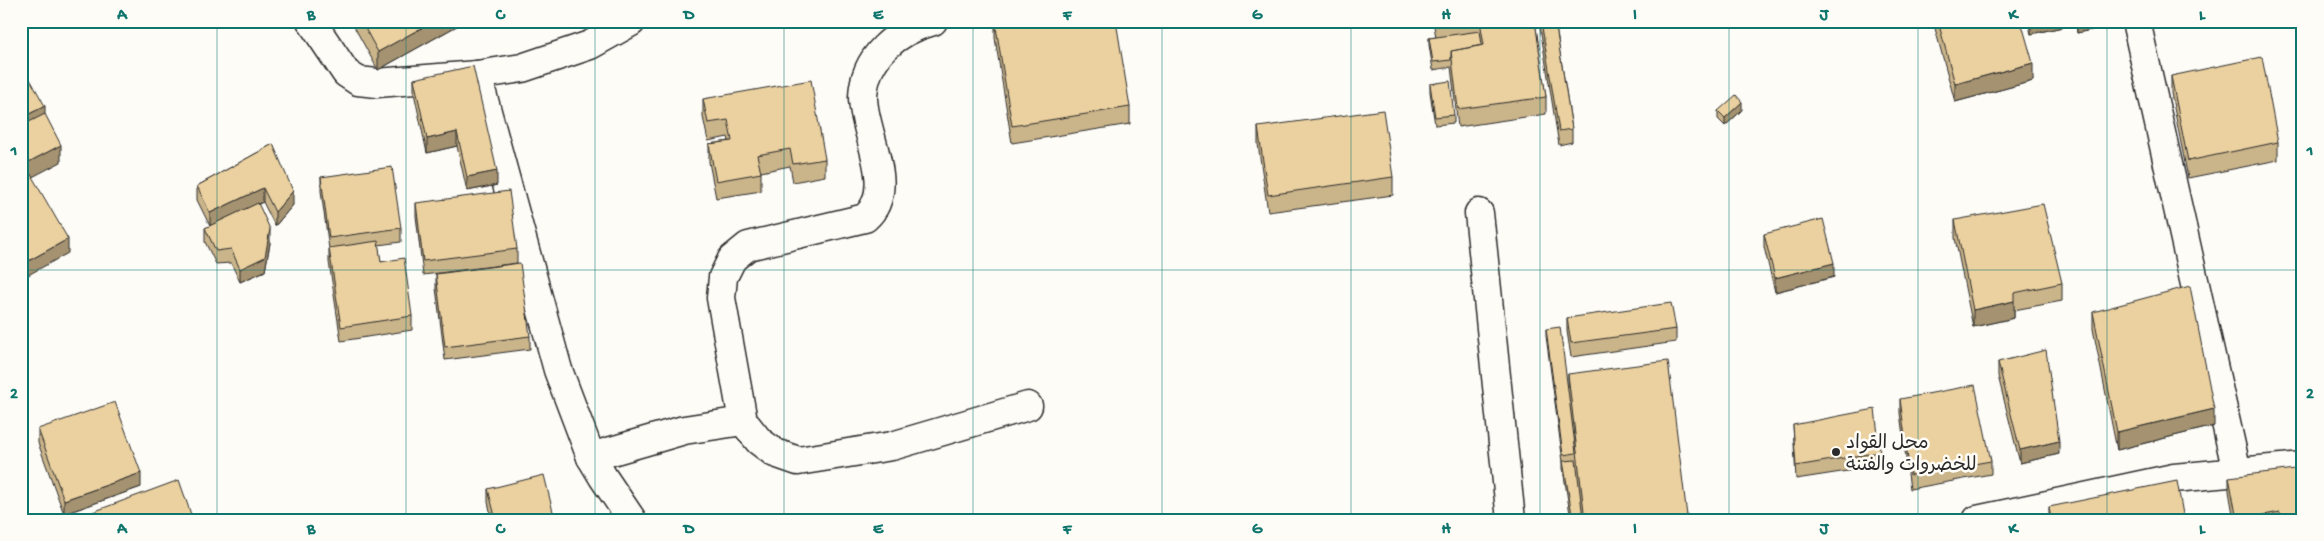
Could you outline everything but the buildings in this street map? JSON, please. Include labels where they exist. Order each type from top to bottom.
[{"type":"street","points":[[311,21],[336,61],[346,73],[358,82],[376,83],[477,75],[522,68],[590,45],[630,22]]},
{"type":"street","points":[[933,21],[913,26],[886,45],[874,58],[867,77],[863,98],[880,179],[873,211],[865,218],[748,246],[732,259],[723,277],[721,298],[743,421],[758,441],[775,453],[798,461],[892,446],[1028,406]]},
{"type":"street","points":[[2136,21],[2236,472]]},
{"type":"street","points":[[477,75],[558,370],[592,457],[602,477],[632,520]]},
{"type":"street","points":[[1479,213],[1511,520]]},
{"type":"street","points":[[592,457],[684,430],[743,421]]},
{"type":"street","points":[[1977,520],[2174,478],[2303,466]]},
{"type":"place","name":"محل القواد للخضروات والفتنة","points":[[1836,452]]}]
